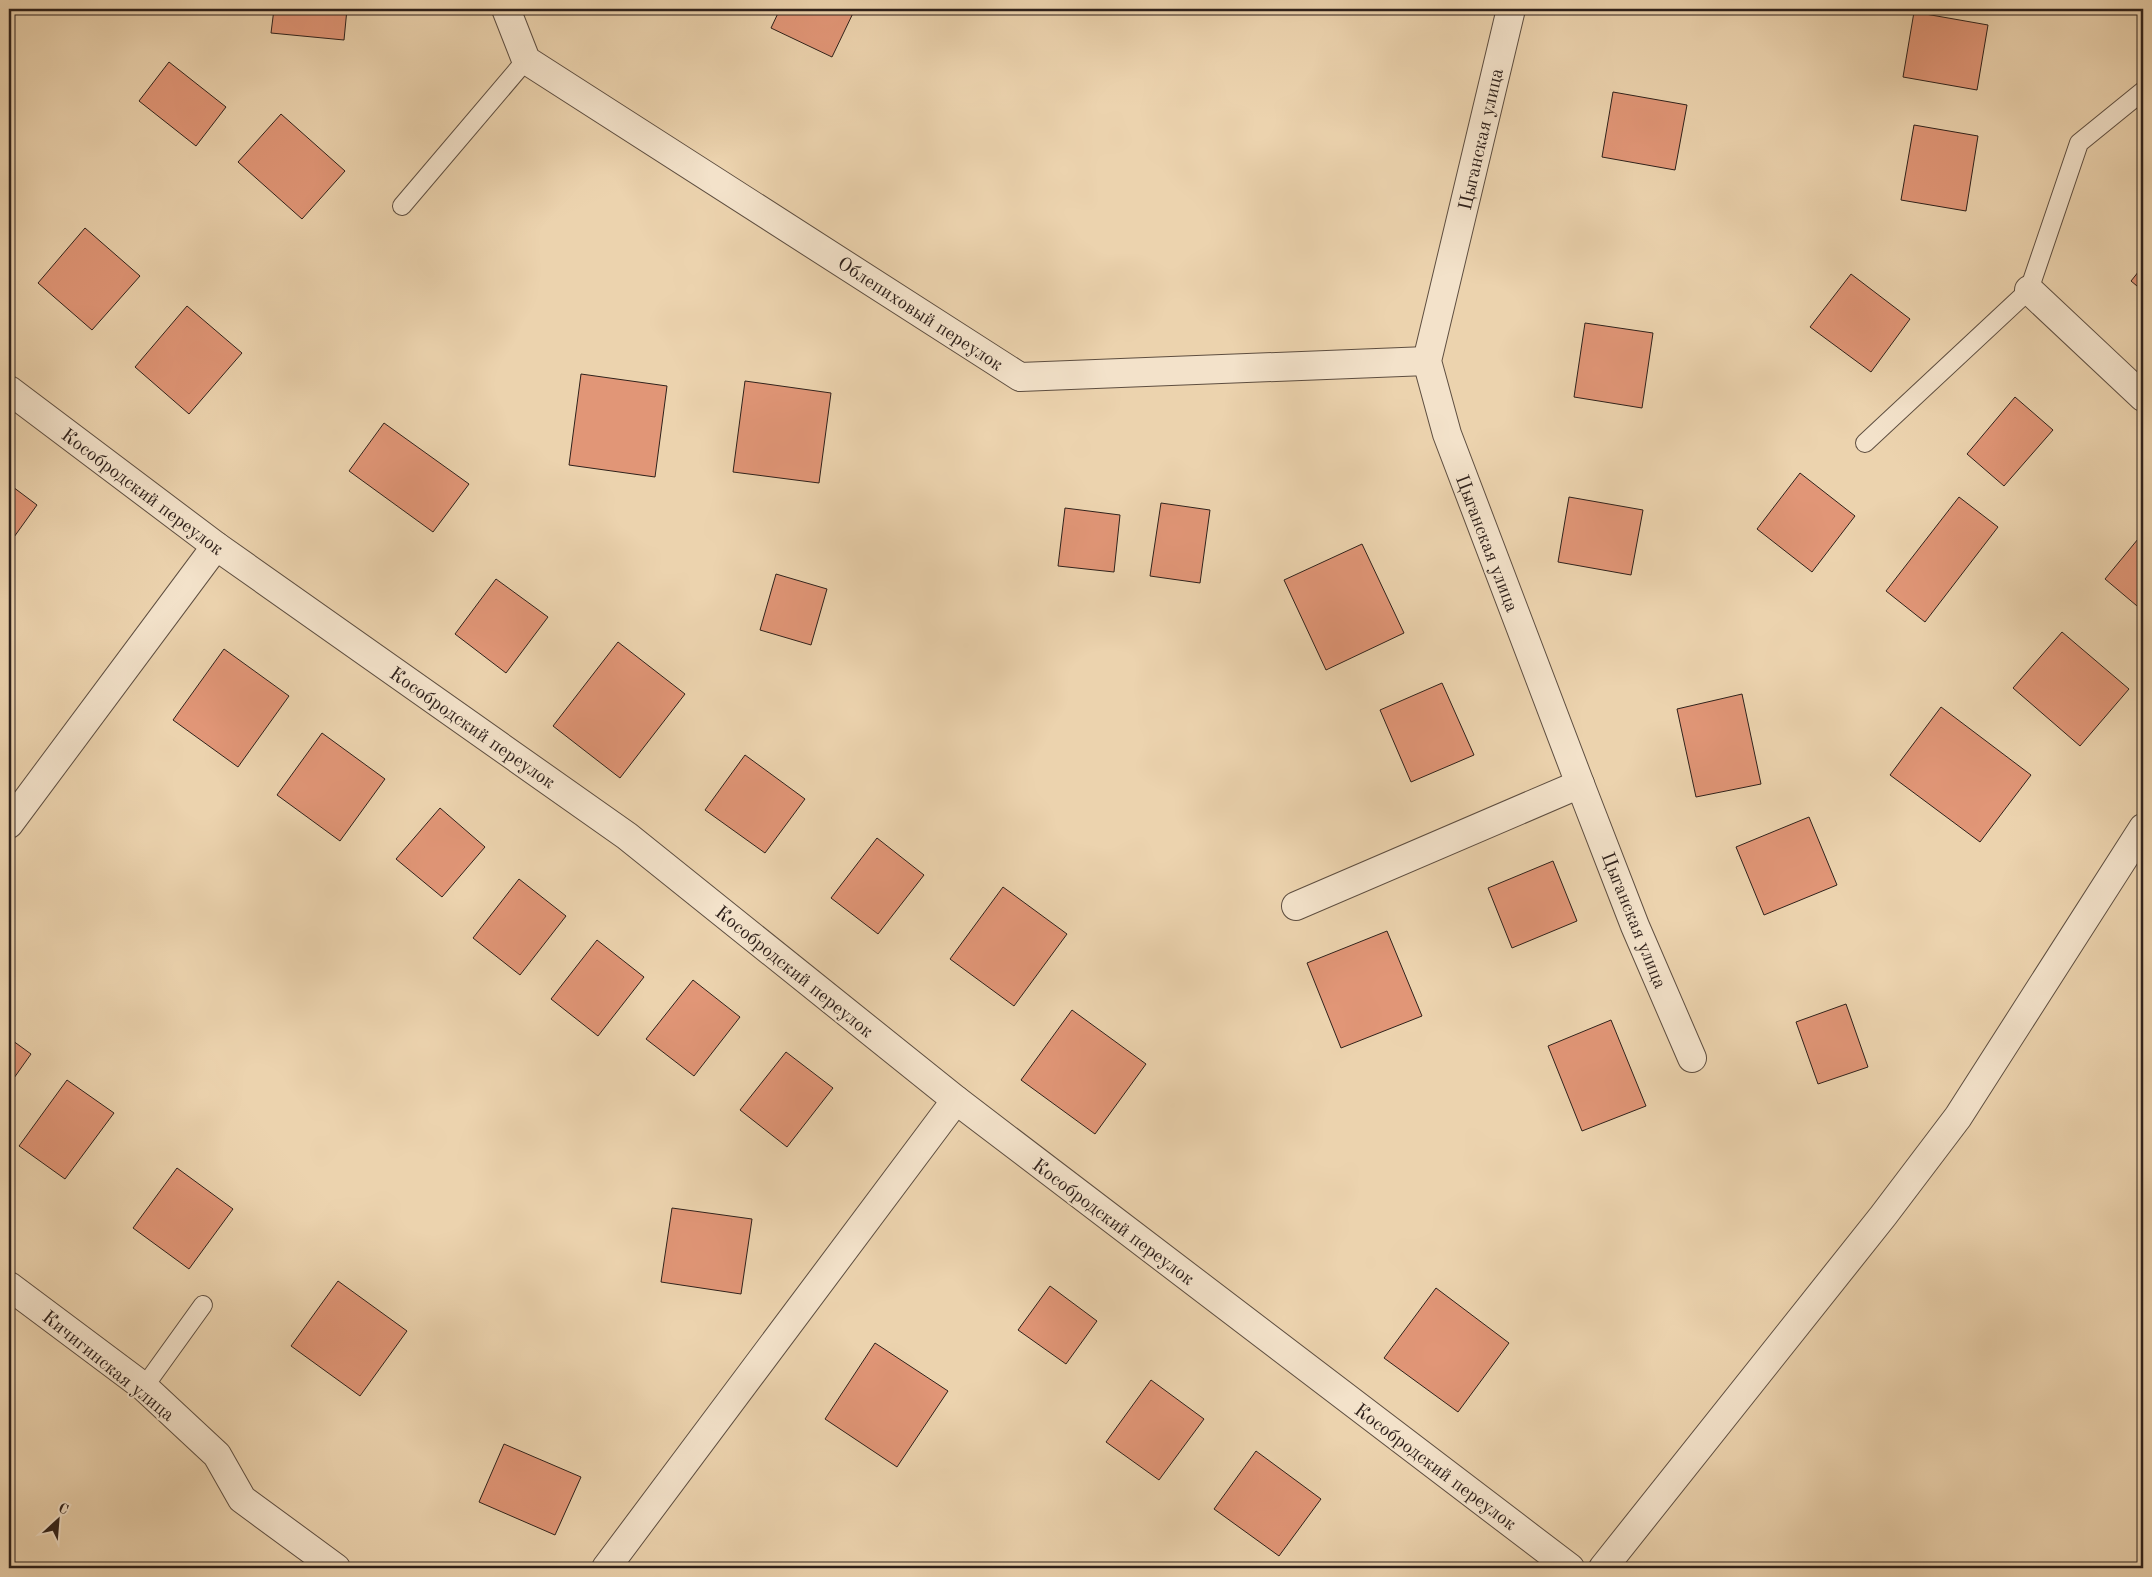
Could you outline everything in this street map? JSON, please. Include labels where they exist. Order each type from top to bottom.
[{"type":"street","points":[[506,9],[526,60]]},
{"type":"street","name":"Цыганская улица","points":[[1511,9],[1427,361],[1447,434],[1580,784],[1635,926],[1692,1058]]},
{"type":"street","name":"Облепиховый переулок","points":[[526,60],[1020,377],[1427,361]]},
{"type":"street","points":[[2029,290],[2143,397]]},
{"type":"street","name":"Кособродский переулок","points":[[9,390],[216,546],[627,836],[956,1100],[1570,1568]]},
{"type":"street","points":[[9,824],[216,546]]},
{"type":"street","points":[[1296,906],[1580,784]]},
{"type":"street","points":[[1603,1568],[1883,1216],[1958,1117],[2143,828]]},
{"type":"street","points":[[606,1568],[956,1100]]},
{"type":"street","name":"Кичигинская улица","points":[[9,1286],[144,1387],[217,1455],[242,1499],[336,1568]]},
{"type":"lane","points":[[402,206],[526,60]]},
{"type":"lane","points":[[1865,443],[2029,290],[2079,143],[2143,91]]},
{"type":"lane","points":[[144,1387],[203,1306]]},
{"type":"building","points":[[274,9],[347,9],[344,40],[271,33]]},
{"type":"building","points":[[780,9],[855,9],[832,57],[771,28]]},
{"type":"building","points":[[1914,12],[1988,25],[1977,90],[1903,77]]},
{"type":"building","points":[[169,62],[226,107],[196,146],[139,101]]},
{"type":"building","points":[[1613,92],[1687,105],[1675,170],[1602,157]]},
{"type":"building","points":[[281,114],[345,171],[302,219],[238,162]]},
{"type":"building","points":[[1914,125],[1978,136],[1966,211],[1901,200]]},
{"type":"building","points":[[85,228],[140,276],[92,330],[38,283]]},
{"type":"building","points":[[2143,266],[2143,291],[2131,281]]},
{"type":"building","points":[[1851,274],[1910,319],[1871,372],[1810,327]]},
{"type":"building","points":[[187,306],[242,353],[189,414],[135,367]]},
{"type":"building","points":[[1585,323],[1653,333],[1642,408],[1574,397]]},
{"type":"building","points":[[581,374],[667,386],[655,477],[569,465]]},
{"type":"building","points":[[745,381],[831,393],[819,483],[733,472]]},
{"type":"building","points":[[2015,397],[2053,430],[2004,486],[1967,454]]},
{"type":"building","points":[[384,423],[469,484],[433,532],[349,471]]},
{"type":"building","points":[[1800,473],[1855,516],[1812,572],[1757,529]]},
{"type":"building","points":[[9,484],[37,505],[9,544]]},
{"type":"building","points":[[1569,497],[1643,510],[1631,575],[1558,562]]},
{"type":"building","points":[[1959,497],[1998,527],[1925,622],[1886,591]]},
{"type":"building","points":[[1161,503],[1210,510],[1200,583],[1150,576]]},
{"type":"building","points":[[1065,508],[1120,515],[1114,572],[1058,566]]},
{"type":"building","points":[[2143,533],[2143,611],[2105,579]]},
{"type":"building","points":[[1362,544],[1404,633],[1326,670],[1284,580]]},
{"type":"building","points":[[776,574],[827,589],[811,645],[760,630]]},
{"type":"building","points":[[496,579],[548,617],[506,673],[455,634]]},
{"type":"building","points":[[2062,632],[2129,689],[2080,746],[2013,688]]},
{"type":"building","points":[[618,642],[685,694],[620,778],[553,726]]},
{"type":"building","points":[[224,649],[289,696],[238,767],[173,720]]},
{"type":"building","points":[[1442,683],[1474,755],[1411,782],[1380,710]]},
{"type":"building","points":[[1742,694],[1761,784],[1696,797],[1677,709]]},
{"type":"building","points":[[1941,707],[2031,775],[1980,842],[1890,775]]},
{"type":"building","points":[[322,733],[385,779],[340,841],[277,795]]},
{"type":"building","points":[[745,755],[805,799],[765,853],[705,810]]},
{"type":"building","points":[[440,808],[485,847],[442,897],[396,859]]},
{"type":"building","points":[[1809,817],[1837,885],[1764,915],[1736,847]]},
{"type":"building","points":[[877,838],[924,875],[878,934],[831,898]]},
{"type":"building","points":[[1553,861],[1577,921],[1512,948],[1488,888]]},
{"type":"building","points":[[519,879],[566,916],[520,975],[473,938]]},
{"type":"building","points":[[1003,887],[1067,934],[1014,1006],[950,959]]},
{"type":"building","points":[[1387,931],[1422,1016],[1341,1048],[1307,963]]},
{"type":"building","points":[[597,940],[644,977],[598,1036],[551,999]]},
{"type":"building","points":[[693,980],[740,1017],[694,1076],[646,1039]]},
{"type":"building","points":[[1846,1004],[1868,1067],[1818,1084],[1796,1022]]},
{"type":"building","points":[[1072,1010],[1146,1064],[1095,1134],[1021,1080]]},
{"type":"building","points":[[1611,1020],[1646,1106],[1582,1131],[1548,1046]]},
{"type":"building","points":[[9,1038],[31,1054],[9,1085]]},
{"type":"building","points":[[786,1052],[833,1088],[787,1147],[740,1110]]},
{"type":"building","points":[[67,1080],[114,1113],[65,1179],[19,1146]]},
{"type":"building","points":[[177,1168],[233,1209],[189,1269],[133,1228]]},
{"type":"building","points":[[672,1208],[752,1219],[741,1294],[661,1282]]},
{"type":"building","points":[[338,1281],[407,1331],[360,1396],[291,1346]]},
{"type":"building","points":[[1050,1286],[1097,1321],[1066,1364],[1018,1330]]},
{"type":"building","points":[[1436,1288],[1509,1343],[1458,1412],[1384,1358]]},
{"type":"building","points":[[875,1343],[948,1391],[897,1467],[825,1419]]},
{"type":"building","points":[[1151,1380],[1204,1419],[1159,1480],[1106,1442]]},
{"type":"building","points":[[504,1444],[581,1477],[555,1535],[479,1502]]},
{"type":"building","points":[[1256,1451],[1321,1499],[1279,1556],[1214,1509]]}]
